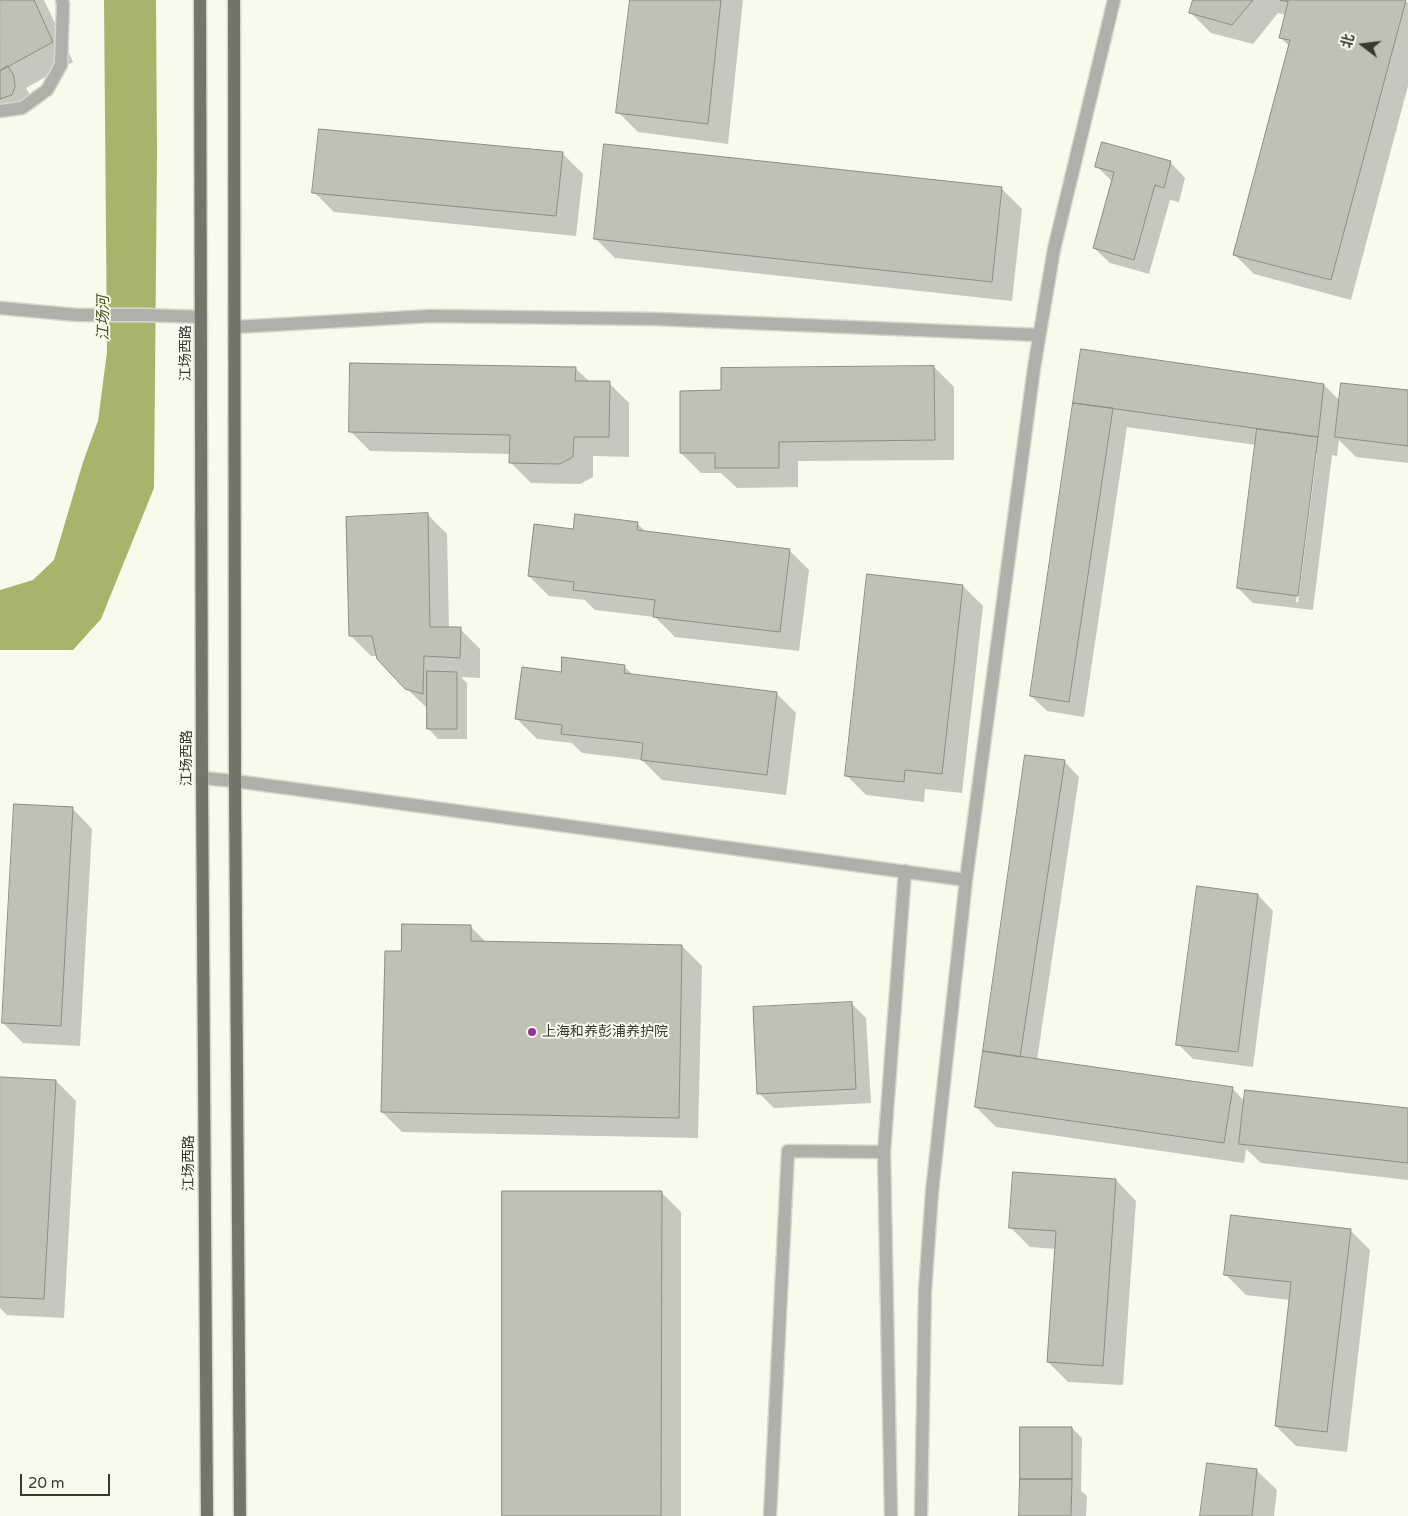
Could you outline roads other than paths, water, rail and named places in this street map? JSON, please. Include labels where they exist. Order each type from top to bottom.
[{"type":"main road","name":"江场西路","points":[[200,0],[202,778],[207,1516]]},
{"type":"main road","points":[[234,0],[235,781],[240,1516]]},
{"type":"street","points":[[0,111],[22,108],[47,90],[61,65],[64,4],[62,0]]},
{"type":"street","points":[[921,1516],[925,1291],[932,1192],[966,880],[1039,335],[1054,249],[1114,0]]},
{"type":"street","points":[[0,308],[77,315],[201,317]]},
{"type":"street","points":[[235,327],[440,316],[656,319],[1039,335]]},
{"type":"street","points":[[202,778],[966,880]]},
{"type":"street","points":[[891,1516],[884,1152],[905,871]]},
{"type":"street","points":[[770,1516],[788,1151],[884,1152]]},
{"type":"place","name":"上海和养彭浦养护院","points":[[532,1032]]},
{"type":"water label","name":"江场河","points":[[104,318]]}]
